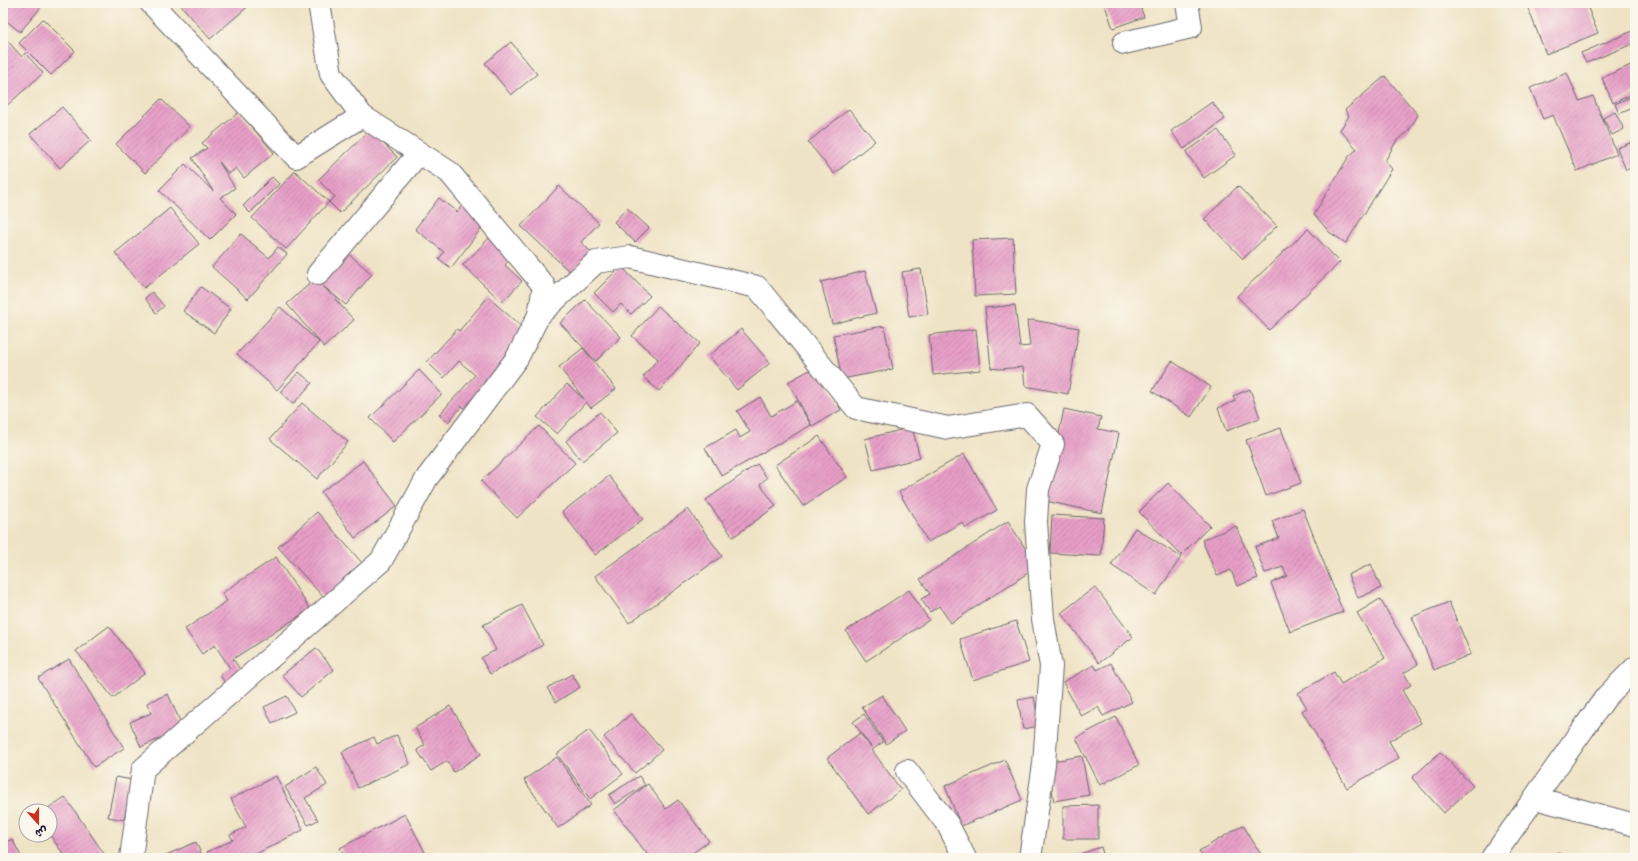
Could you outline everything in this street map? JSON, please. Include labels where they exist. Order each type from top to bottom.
[{"type":"street","points":[[151,3],[296,157],[362,116]]},
{"type":"street","points":[[131,858],[143,769],[382,561],[427,478],[517,358],[539,315],[544,286],[449,172],[362,116],[331,74],[319,3]]},
{"type":"street","points":[[1124,43],[1191,27],[1187,3]]},
{"type":"street","points":[[318,274],[419,153]]},
{"type":"street","points":[[539,315],[596,262],[630,257],[757,286],[856,408],[948,428],[1026,415],[1053,444],[1038,490],[1036,522],[1043,619],[1051,666],[1044,764],[1030,858]]},
{"type":"street","points":[[1492,858],[1606,698],[1635,668]]},
{"type":"street","points":[[907,771],[948,825],[965,858]]},
{"type":"street","points":[[1535,798],[1635,825]]},
{"type":"building","points":[[3,3],[38,3],[42,6],[20,32],[3,18]]},
{"type":"building","points":[[179,3],[252,3],[210,39]]},
{"type":"building","points":[[1104,3],[1139,3],[1144,17],[1113,28]]},
{"type":"building","points":[[1526,3],[1586,3],[1598,33],[1546,54]]},
{"type":"building","points":[[43,19],[75,51],[51,75],[19,43]]},
{"type":"building","points":[[1635,30],[1635,43],[1586,63],[1581,53]]},
{"type":"building","points":[[3,36],[22,57],[25,53],[43,73],[3,109]]},
{"type":"building","points":[[511,42],[537,74],[511,95],[485,63]]},
{"type":"building","points":[[1635,63],[1635,93],[1613,103],[1602,78]]},
{"type":"building","points":[[1567,73],[1579,101],[1593,96],[1617,154],[1577,171],[1553,115],[1543,119],[1530,88]]},
{"type":"building","points":[[1385,76],[1418,115],[1408,132],[1397,140],[1385,161],[1392,169],[1346,243],[1329,232],[1314,214],[1349,156],[1357,149],[1340,130],[1349,116],[1345,110]]},
{"type":"building","points":[[1633,96],[1635,107],[1619,114],[1615,104]]},
{"type":"building","points":[[161,99],[190,127],[145,173],[116,144]]},
{"type":"building","points":[[1212,102],[1225,119],[1184,149],[1171,131]]},
{"type":"building","points":[[62,107],[91,140],[60,168],[30,134]]},
{"type":"building","points":[[849,109],[875,141],[834,174],[808,142]]},
{"type":"building","points":[[239,112],[274,153],[244,178],[236,168],[229,174],[219,162],[235,188],[220,198],[236,214],[210,240],[159,190],[185,164],[213,191],[192,158],[207,148],[202,143]]},
{"type":"building","points":[[1615,112],[1624,129],[1612,135],[1603,118]]},
{"type":"building","points":[[370,130],[397,157],[340,213],[329,202],[335,197],[318,180]]},
{"type":"building","points":[[1218,130],[1236,155],[1204,178],[1186,152]]},
{"type":"building","points":[[1635,141],[1635,167],[1626,170],[1617,148]]},
{"type":"building","points":[[295,171],[329,202],[286,249],[252,218]]},
{"type":"building","points":[[272,177],[279,184],[250,213],[243,206]]},
{"type":"building","points":[[559,186],[599,223],[581,242],[591,252],[571,273],[521,226]]},
{"type":"building","points":[[1238,186],[1277,226],[1243,259],[1204,219]]},
{"type":"building","points":[[439,198],[457,212],[467,199],[490,217],[451,268],[439,259],[444,252],[415,229]]},
{"type":"building","points":[[170,208],[199,244],[144,288],[115,253]]},
{"type":"building","points":[[627,208],[649,228],[635,242],[614,222]]},
{"type":"building","points":[[1308,229],[1340,262],[1269,330],[1237,296]]},
{"type":"building","points":[[241,234],[269,258],[278,247],[287,254],[248,299],[212,267]]},
{"type":"building","points":[[492,235],[514,255],[505,265],[522,281],[502,302],[463,265]]},
{"type":"building","points":[[1013,238],[1016,294],[975,296],[972,240]]},
{"type":"building","points":[[344,250],[372,274],[346,305],[323,286],[354,320],[324,347],[287,304]]},
{"type":"building","points":[[621,266],[650,296],[631,314],[621,304],[613,312],[594,293]]},
{"type":"building","points":[[921,269],[928,314],[909,317],[902,272]]},
{"type":"building","points":[[865,271],[876,313],[832,324],[821,282]]},
{"type":"building","points":[[201,287],[231,309],[214,333],[183,311]]},
{"type":"building","points":[[152,292],[164,306],[156,313],[145,298]]},
{"type":"building","points":[[488,297],[524,329],[512,342],[519,348],[465,409],[462,406],[448,422],[439,415],[475,375],[459,361],[444,378],[427,362],[457,329],[459,331]]},
{"type":"building","points":[[585,300],[621,337],[596,361],[560,323]]},
{"type":"building","points":[[1015,305],[1020,347],[1030,346],[1027,321],[1032,320],[1079,328],[1068,394],[1025,386],[1023,367],[999,369],[991,368],[985,308]]},
{"type":"building","points":[[658,306],[700,343],[659,391],[643,377],[658,359],[632,336]]},
{"type":"building","points":[[280,307],[319,342],[277,390],[237,354]]},
{"type":"building","points":[[884,326],[893,369],[842,379],[833,335]]},
{"type":"building","points":[[741,329],[770,363],[737,390],[709,356]]},
{"type":"building","points":[[976,329],[980,370],[933,375],[929,335]]},
{"type":"building","points":[[583,348],[616,389],[591,408],[586,402],[557,434],[537,417],[567,384],[585,400],[559,367]]},
{"type":"building","points":[[1172,361],[1211,387],[1191,417],[1152,391]]},
{"type":"building","points":[[817,366],[841,410],[812,426],[788,382]]},
{"type":"building","points":[[419,370],[442,394],[393,442],[370,418]]},
{"type":"building","points":[[299,372],[312,383],[293,404],[280,392]]},
{"type":"building","points":[[1250,389],[1260,418],[1226,431],[1218,408],[1235,401],[1233,396]]},
{"type":"building","points":[[760,397],[771,416],[797,401],[811,425],[722,476],[705,448],[736,430],[740,438],[750,432],[737,411]]},
{"type":"building","points":[[302,403],[348,442],[317,479],[270,439]]},
{"type":"building","points":[[1064,409],[1101,417],[1098,429],[1119,433],[1102,513],[1045,501]]},
{"type":"building","points":[[600,412],[617,433],[582,461],[566,441]]},
{"type":"building","points":[[539,426],[575,463],[517,518],[481,481]]},
{"type":"building","points":[[912,427],[920,458],[873,470],[865,439]]},
{"type":"building","points":[[1281,428],[1301,483],[1266,496],[1246,440]]},
{"type":"building","points":[[819,436],[847,477],[803,506],[775,465]]},
{"type":"building","points":[[964,454],[997,510],[966,528],[962,522],[928,542],[899,492]]},
{"type":"building","points":[[363,461],[397,506],[355,538],[321,492]]},
{"type":"building","points":[[757,464],[767,478],[760,484],[776,506],[733,537],[706,500]]},
{"type":"building","points":[[609,476],[643,519],[595,555],[562,512]]},
{"type":"building","points":[[1168,483],[1210,526],[1181,555],[1139,512]]},
{"type":"building","points":[[688,509],[722,556],[629,623],[595,576]]},
{"type":"building","points":[[1303,509],[1343,612],[1290,632],[1271,583],[1287,576],[1283,567],[1265,573],[1255,547],[1279,538],[1272,521]]},
{"type":"building","points":[[317,512],[364,565],[325,599],[278,547]]},
{"type":"building","points":[[1052,515],[1104,518],[1101,556],[1050,553]]},
{"type":"building","points":[[1008,521],[1037,567],[951,623],[939,606],[930,612],[921,599],[930,594],[920,579]]},
{"type":"building","points":[[1236,526],[1258,578],[1237,586],[1231,570],[1217,576],[1202,540]]},
{"type":"building","points":[[1135,528],[1181,557],[1156,595],[1111,565]]},
{"type":"building","points":[[276,557],[310,609],[233,659],[246,678],[229,689],[220,675],[230,668],[215,645],[202,654],[185,629],[227,601],[222,593]]},
{"type":"building","points":[[1371,564],[1381,588],[1358,598],[1348,575]]},
{"type":"building","points":[[1095,587],[1133,637],[1099,663],[1061,613]]},
{"type":"building","points":[[909,590],[929,620],[866,661],[846,631]]},
{"type":"building","points":[[1380,599],[1418,664],[1404,673],[1411,685],[1402,690],[1421,723],[1389,741],[1399,758],[1347,788],[1302,711],[1307,708],[1298,693],[1334,672],[1341,684],[1385,658],[1357,613]]},
{"type":"building","points":[[1449,602],[1471,654],[1434,670],[1412,617]]},
{"type":"building","points":[[522,605],[543,645],[490,674],[481,658],[496,650],[483,625]]},
{"type":"building","points":[[1016,621],[1029,662],[973,680],[960,639]]},
{"type":"building","points":[[109,626],[145,673],[113,698],[76,651]]},
{"type":"building","points":[[316,648],[334,670],[301,697],[282,675]]},
{"type":"building","points":[[69,659],[124,748],[94,767],[38,678]]},
{"type":"building","points":[[1111,663],[1132,702],[1103,716],[1098,707],[1081,716],[1063,682],[1094,665],[1097,670]]},
{"type":"building","points":[[572,674],[580,687],[556,702],[547,688]]},
{"type":"building","points":[[168,694],[183,728],[141,747],[130,722],[151,713],[147,703]]},
{"type":"building","points":[[882,695],[905,731],[886,744],[862,707]]},
{"type":"building","points":[[287,696],[295,712],[272,723],[264,707]]},
{"type":"building","points":[[1034,697],[1039,726],[1023,729],[1018,700]]},
{"type":"building","points":[[450,706],[481,754],[454,772],[447,761],[431,771],[417,750],[425,745],[415,728]]},
{"type":"building","points":[[631,714],[662,750],[635,773],[604,737]]},
{"type":"building","points":[[864,714],[883,742],[872,750],[901,790],[868,814],[827,758],[860,733],[871,747],[853,722]]},
{"type":"building","points":[[1116,717],[1139,765],[1100,785],[1076,738]]},
{"type":"building","points":[[589,730],[623,774],[590,799],[557,754]]},
{"type":"building","points":[[397,735],[410,764],[358,788],[342,752],[374,737],[377,744]]},
{"type":"building","points":[[1440,752],[1473,786],[1444,813],[1412,778]]},
{"type":"building","points":[[1082,756],[1089,795],[1054,801],[1047,762]]},
{"type":"building","points":[[557,757],[591,805],[558,828],[524,780]]},
{"type":"building","points":[[1005,760],[1022,800],[961,826],[945,786]]},
{"type":"building","points":[[316,767],[327,785],[305,798],[318,820],[308,825],[285,787]]},
{"type":"building","points":[[276,776],[303,830],[248,858],[211,858],[207,852],[233,840],[230,835],[246,827],[231,799]]},
{"type":"building","points":[[639,776],[645,785],[615,804],[609,795]]},
{"type":"building","points":[[116,777],[132,780],[124,820],[108,817]]},
{"type":"building","points":[[648,784],[666,809],[678,800],[709,841],[686,858],[650,858],[614,810]]},
{"type":"building","points":[[65,797],[107,858],[66,858],[56,843],[58,843],[58,803],[56,803]]},
{"type":"building","points":[[1098,805],[1098,839],[1063,839],[1063,806]]},
{"type":"building","points":[[405,814],[428,858],[337,858],[344,855],[340,848]]},
{"type":"building","points":[[1243,825],[1263,858],[1204,858],[1199,851]]},
{"type":"building","points":[[12,839],[22,858],[3,858],[3,844]]},
{"type":"building","points":[[196,842],[203,858],[159,858]]},
{"type":"building","points":[[1101,847],[1104,858],[1068,858]]},
{"type":"building","points":[[1559,852],[1564,858],[1551,858]]}]
